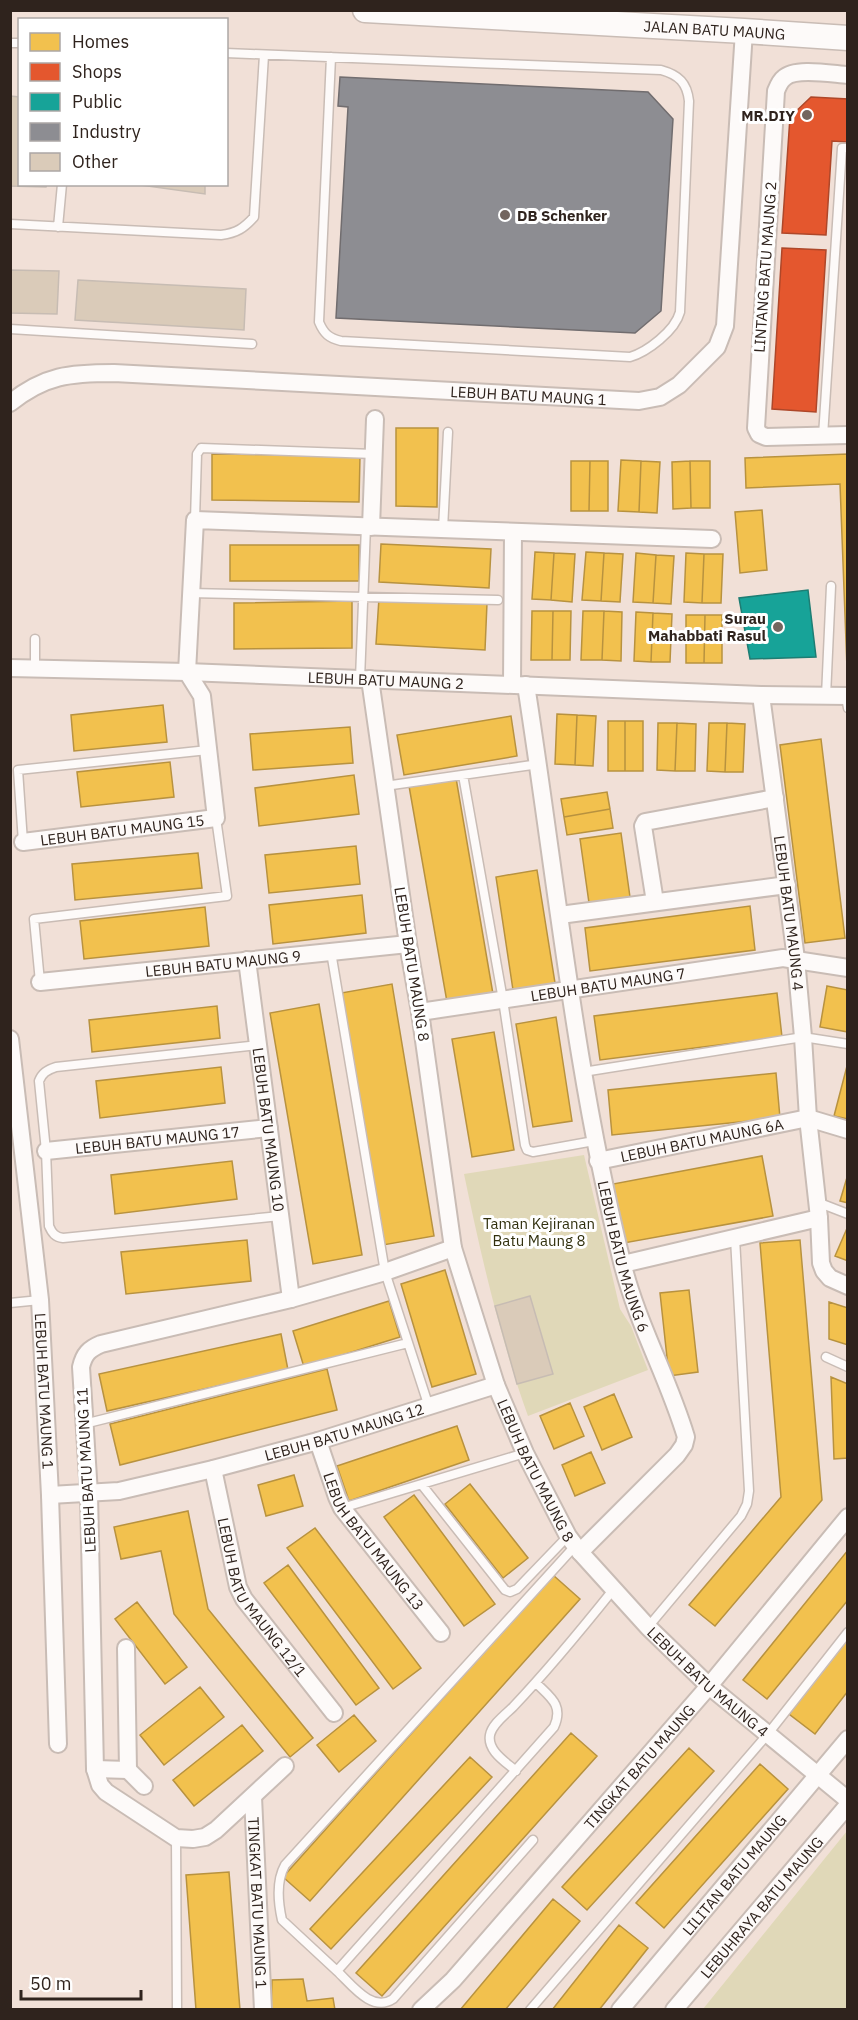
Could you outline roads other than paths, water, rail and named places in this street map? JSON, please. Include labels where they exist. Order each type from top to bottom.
[{"type":"street","name":"JALAN BATU MAUNG","points":[[365,10],[848,38]]},
{"type":"street","name":"LEBUH BATU MAUNG 1","points":[[10,403],[26,391],[51,379],[80,373],[639,401],[660,398],[679,385],[717,347],[725,326],[744,31]]},
{"type":"street","name":"LINTANG BATU MAUNG 2","points":[[848,75],[791,73],[784,77],[776,91],[756,428],[759,434],[766,437],[848,435]]},
{"type":"street","points":[[369,526],[375,419]]},
{"type":"street","points":[[186,672],[195,520],[712,539]]},
{"type":"street","name":"LEBUH BATU MAUNG 6","points":[[513,532],[519,685],[538,764],[594,1141],[636,1310],[686,1437],[677,1455],[575,1545]]},
{"type":"street","name":"LEBUH BATU MAUNG 2","points":[[10,668],[186,672],[761,695]]},
{"type":"street","name":"LEBUH BATU MAUNG 15","points":[[23,842],[216,819],[202,696],[186,672]]},
{"type":"street","name":"LEBUH BATU MAUNG 8","points":[[365,679],[385,786],[420,1012],[453,1248]]},
{"type":"street","points":[[761,695],[826,696],[847,700]]},
{"type":"street","name":"LEBUH BATU MAUNG 4","points":[[761,695],[796,959],[821,1263],[830,1278],[848,1286]]},
{"type":"street","points":[[655,902],[643,826],[645,822],[775,798]]},
{"type":"street","points":[[560,915],[787,885]]},
{"type":"street","name":"LEBUH BATU MAUNG 9","points":[[40,982],[408,944]]},
{"type":"street","name":"LEBUH BATU MAUNG 7","points":[[420,1012],[783,958],[848,968]]},
{"type":"street","name":"LEBUH BATU MAUNG 10","points":[[248,960],[291,1299]]},
{"type":"street","name":"LEBUH BATU MAUNG 1","points":[[10,1039],[40,1300],[50,1495],[58,1744]]},
{"type":"street","points":[[808,1118],[848,1130]]},
{"type":"street","name":"LEBUH BATU MAUNG 6A","points":[[598,1161],[808,1118]]},
{"type":"street","name":"LEBUH BATU MAUNG 17","points":[[46,1151],[269,1128]]},
{"type":"street","points":[[623,1264],[735,1238],[818,1210]]},
{"type":"street","points":[[453,1248],[496,1385]]},
{"type":"street","name":"LEBUH BATU MAUNG 11","points":[[176,1838],[106,1792],[100,1785],[95,1769],[89,1494],[81,1367],[87,1352],[93,1347],[291,1299],[385,1272],[453,1248]]},
{"type":"street","name":"LEBUH BATU MAUNG 8","points":[[496,1385],[525,1453],[575,1545]]},
{"type":"street","name":"LEBUH BATU MAUNG 12","points":[[50,1495],[119,1491],[213,1469],[318,1441],[496,1385]]},
{"type":"street","name":"LEBUH BATU MAUNG 13","points":[[318,1441],[342,1508],[441,1633]]},
{"type":"street","name":"LEBUH BATU MAUNG 12/1","points":[[213,1469],[238,1587],[244,1599],[334,1713]]},
{"type":"street","name":"TINGKAT BATU MAUNG","points":[[421,2010],[453,1980],[709,1686],[848,1517]]},
{"type":"street","name":"LEBUH BATU MAUNG 4","points":[[575,1545],[648,1627],[709,1686],[848,1802]]},
{"type":"street","points":[[126,1648],[128,1770]]},
{"type":"street","name":"LILITAN BATU MAUNG","points":[[620,2010],[848,1739]]},
{"type":"street","points":[[176,1838],[205,1837],[253,1797],[285,1766]]},
{"type":"street","points":[[95,1769],[128,1770],[144,1786]]},
{"type":"street","name":"TINGKAT BATU MAUNG 1","points":[[253,1797],[263,2010]]},
{"type":"street","name":"LEBUHRAYA BATU MAUNG","points":[[674,2010],[848,1802]]},
{"type":"lane","points":[[228,53],[264,55],[331,57],[661,70],[672,73],[682,80],[687,89],[689,101],[680,312],[674,326],[645,350],[630,357],[342,341],[324,333],[319,322],[331,57]]},
{"type":"lane","points":[[10,224],[222,235],[245,228],[254,217],[264,55]]},
{"type":"lane","points":[[823,436],[842,148],[848,148]]},
{"type":"lane","points":[[58,227],[62,186]]},
{"type":"lane","points":[[10,329],[252,344]]},
{"type":"lane","points":[[443,529],[448,432]]},
{"type":"lane","points":[[195,520],[197,454],[201,448],[374,454]]},
{"type":"lane","points":[[365,679],[363,597],[369,526]]},
{"type":"lane","points":[[826,696],[831,586]]},
{"type":"lane","points":[[190,593],[498,600]]},
{"type":"lane","points":[[35,639],[35,669]]},
{"type":"lane","points":[[23,842],[18,770],[208,750]]},
{"type":"lane","points":[[385,786],[538,764]]},
{"type":"lane","points":[[463,775],[503,1000],[525,1145],[527,1150],[533,1152],[594,1141]]},
{"type":"lane","points":[[40,982],[34,919],[227,896],[216,819]]},
{"type":"lane","points":[[332,951],[385,1272],[429,1407]]},
{"type":"lane","points":[[583,1072],[803,1037],[848,1044]]},
{"type":"lane","points":[[259,1045],[48,1069],[42,1074],[39,1082],[46,1151],[49,1226],[57,1237],[75,1237],[280,1216]]},
{"type":"lane","points":[[818,1210],[848,1214]]},
{"type":"lane","points":[[648,1627],[741,1516],[747,1504],[749,1491],[735,1238]]},
{"type":"lane","points":[[10,1303],[40,1300]]},
{"type":"lane","points":[[84,1424],[408,1343]]},
{"type":"lane","points":[[826,1357],[848,1367]]},
{"type":"lane","points":[[342,1508],[525,1453]]},
{"type":"lane","points":[[422,1485],[505,1590],[510,1592],[575,1545]]},
{"type":"lane","points":[[533,1840],[393,1999],[386,2003],[377,2004],[369,2000],[282,1920],[278,1885],[285,1865],[575,1545]]},
{"type":"lane","points":[[516,1771],[496,1755],[491,1746],[490,1735],[495,1726],[536,1683],[613,1590]]},
{"type":"lane","points":[[530,2010],[767,1735],[848,1632]]},
{"type":"lane","points":[[337,1971],[554,1727],[558,1718],[558,1707],[536,1683]]},
{"type":"lane","points":[[176,1838],[177,2010]]},
{"type":"place","name":"MR.DIY","points":[[807,115]]},
{"type":"place","name":"DB Schenker","points":[[505,215]]},
{"type":"place","name":"Surau Mahabbati Rasul","points":[[778,627]]},
{"type":"park label","name":"Taman Kejiranan Batu Maung 8","points":[[539,1232]]}]
